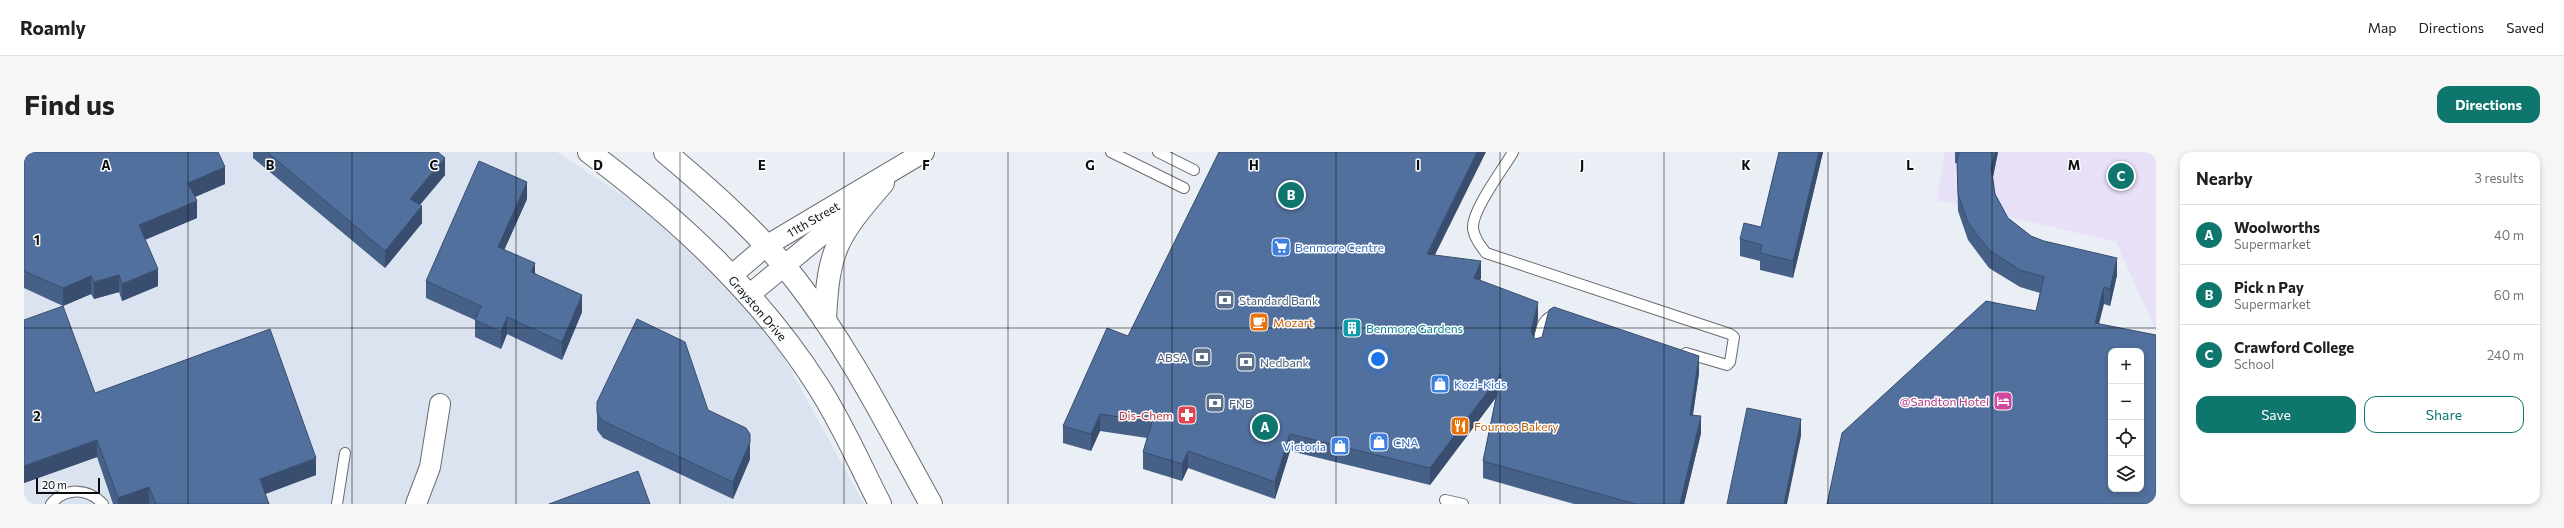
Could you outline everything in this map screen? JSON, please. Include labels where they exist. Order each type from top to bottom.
[{"type":"main road","name":"Grayston Drive","points":[[589,152],[665,213],[749,295],[778,329],[818,387],[880,504]]},
{"type":"main road","points":[[665,152],[766,246],[785,267],[825,321],[861,377],[931,504]]},
{"type":"main road","points":[[825,321],[827,280],[835,246],[852,219],[883,183]]},
{"type":"street","name":"11th Street","points":[[730,276],[766,246],[900,168],[924,152]]},
{"type":"street","name":"11th Street","points":[[749,295],[785,267],[900,168]]},
{"type":"street","points":[[416,504],[430,467],[440,404]]},
{"type":"lane","points":[[1111,152],[1184,188]]},
{"type":"lane","points":[[1158,152],[1194,170]]},
{"type":"lane","points":[[1514,152],[1477,212],[1473,227],[1477,242],[1486,253],[1730,334],[1734,337],[1730,362],[1727,364],[1678,351]]},
{"type":"lane","points":[[1536,350],[1546,320],[1556,315],[1567,317]]},
{"type":"lane","points":[[339,502],[345,454]]},
{"type":"lane","points":[[51,504],[65,493],[75,491],[86,492],[96,497],[103,504]]},
{"type":"lane","points":[[1445,500],[1463,504]]},
{"type":"shaded area","points":[[24,152],[557,152],[736,270],[864,504],[24,504]]},
{"type":"shaded area","points":[[1945,152],[2156,152],[2156,331],[2116,242],[1937,200]]},
{"type":"building","points":[[24,152],[218,152],[225,167],[188,183],[197,201],[139,225],[158,269],[122,284],[119,275],[94,282],[91,276],[63,288],[24,271]]},
{"type":"building","points":[[267,152],[438,152],[445,158],[410,199],[422,206],[385,251]]},
{"type":"building","name":"Benmore Gardens","points":[[1219,152],[1477,152],[1427,254],[1481,261],[1474,278],[1538,302],[1531,332],[1535,339],[1542,337],[1549,310],[1554,307],[1699,356],[1690,415],[1701,416],[1680,504],[1635,504],[1483,461],[1501,374],[1430,468],[1290,434],[1275,482],[1188,451],[1182,464],[1143,452],[1152,422],[1100,414],[1091,434],[1063,426],[1107,328],[1128,336]]},
{"type":"building","points":[[1779,152],[1819,152],[1793,261],[1760,253],[1762,245],[1740,239],[1744,223],[1761,227]]},
{"type":"building","name":"@Sandton Hotel","points":[[1959,152],[1995,152],[1991,168],[1995,194],[2008,218],[2031,236],[2044,241],[2117,258],[2110,289],[2104,287],[2095,323],[2156,335],[2156,504],[1827,504],[1842,433],[1986,301],[2036,311],[2044,277],[2020,270],[1989,250],[1968,223],[1958,194],[1957,162]]},
{"type":"building","points":[[479,161],[527,182],[498,247],[535,263],[531,272],[582,295],[562,342],[507,317],[501,332],[475,320],[481,306],[426,281]]},
{"type":"building","points":[[63,306],[95,393],[270,329],[316,458],[260,479],[269,504],[156,504],[149,487],[118,498],[97,440],[24,466],[24,320]]},
{"type":"building","points":[[637,319],[685,342],[708,410],[746,428],[750,434],[750,442],[733,482],[603,421],[597,413],[597,402]]},
{"type":"building","points":[[1747,408],[1801,419],[1784,504],[1727,504]]},
{"type":"building","points":[[638,471],[650,504],[549,504]]},
{"type":"place","name":"Crawford College","points":[[2121,176]]},
{"type":"place","name":"Pick n Pay","points":[[1291,195]]},
{"type":"place","name":"Benmore Centre","points":[[1281,247]]},
{"type":"place","name":"Standard Bank","points":[[1225,300]]},
{"type":"place","name":"Mozart","points":[[1259,322]]},
{"type":"place","name":"Benmore Gardens","points":[[1352,328]]},
{"type":"place","name":"ABSA","points":[[1202,357]]},
{"type":"place","name":"Nedbank","points":[[1246,362]]},
{"type":"place","name":"Kozi-Kids","points":[[1440,384]]},
{"type":"place","name":"@Sandton Hotel","points":[[2003,401]]},
{"type":"place","name":"FNB","points":[[1215,403]]},
{"type":"place","name":"Dis-Chem","points":[[1187,415]]},
{"type":"place","name":"Fournos Bakery","points":[[1460,426]]},
{"type":"place","name":"Woolworths","points":[[1265,427]]},
{"type":"place","name":"CNA","points":[[1379,442]]},
{"type":"place","name":"Victoria","points":[[1340,446]]}]
